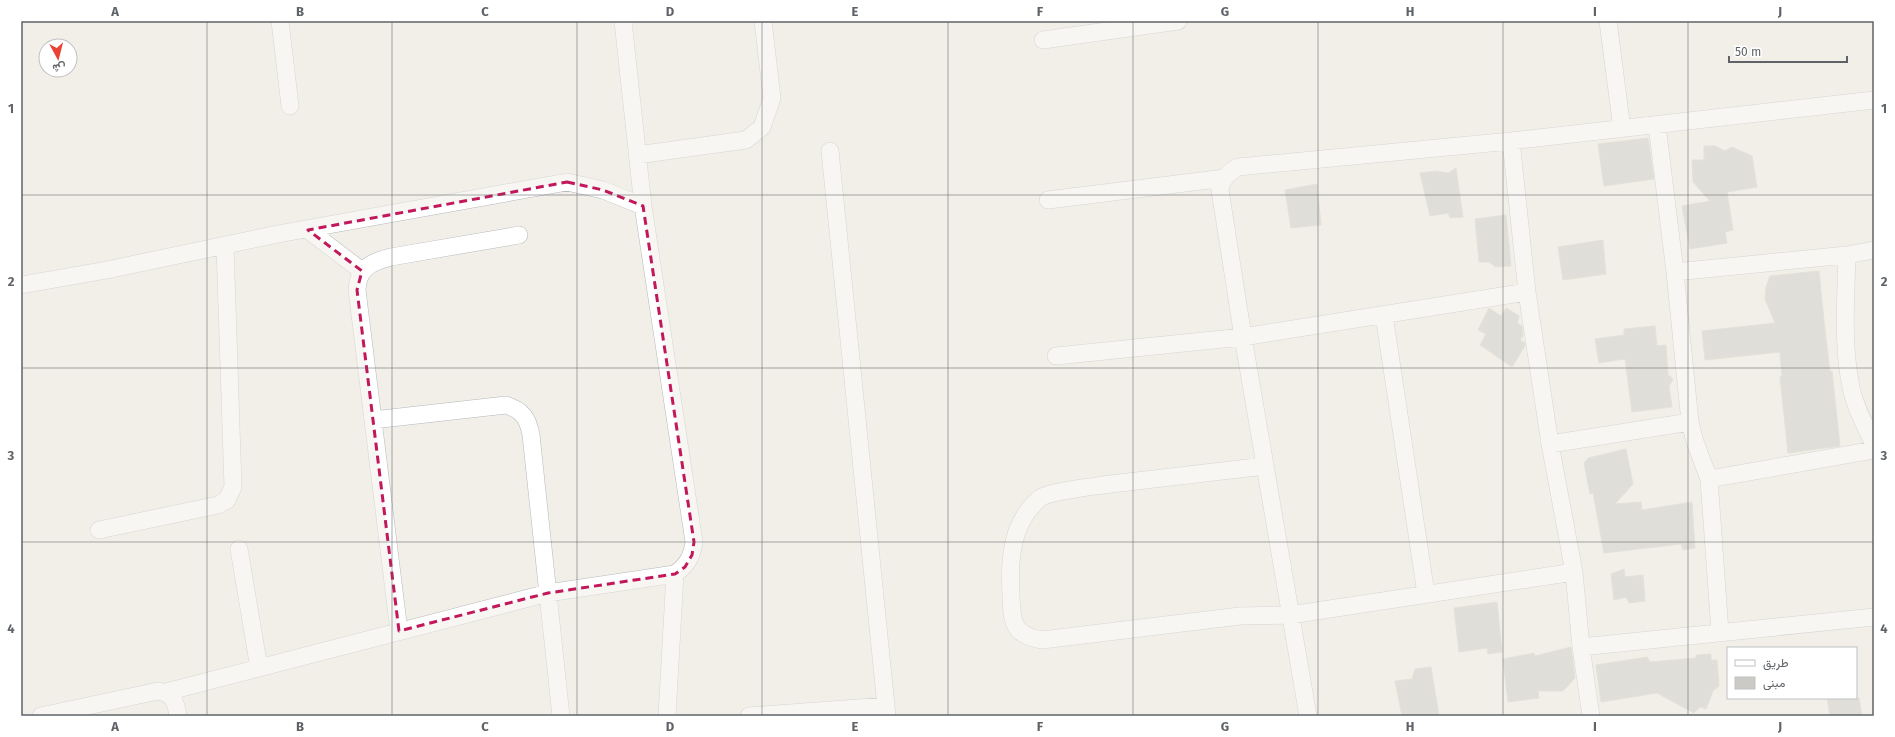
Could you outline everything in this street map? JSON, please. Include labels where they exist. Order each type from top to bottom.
[{"type":"street","points":[[280,21],[290,106]]},
{"type":"street","points":[[41,716],[150,692],[166,692],[548,593],[675,574],[685,567],[692,555],[694,542],[643,206],[623,21]]},
{"type":"street","points":[[637,155],[746,140],[762,127],[772,98],[763,21]]},
{"type":"street","points":[[1043,40],[1178,21]]},
{"type":"street","points":[[1608,21],[1622,129]]},
{"type":"street","points":[[1308,716],[1243,337],[1220,190],[1230,171],[1238,167],[1511,141],[1874,100]]},
{"type":"street","points":[[1657,125],[1675,272],[1690,422],[1695,442],[1709,479],[1720,632]]},
{"type":"street","points":[[1511,141],[1527,292],[1550,444],[1574,572],[1581,648],[1591,716]]},
{"type":"street","points":[[749,716],[886,711],[830,151]]},
{"type":"street","points":[[1048,200],[1225,178]]},
{"type":"street","points":[[21,285],[107,270],[225,245],[567,182],[603,190],[643,206]]},
{"type":"street","points":[[308,230],[362,271]]},
{"type":"street","points":[[400,631],[357,290],[357,280],[362,271],[374,262],[390,256],[519,235]]},
{"type":"street","points":[[99,530],[218,505],[227,500],[233,487],[225,245]]},
{"type":"street","points":[[1675,272],[1847,255],[1874,250]]},
{"type":"street","points":[[1847,255],[1845,312],[1847,358],[1851,388],[1858,411],[1874,444]]},
{"type":"street","points":[[1056,356],[1243,337],[1527,292]]},
{"type":"street","points":[[1384,315],[1426,594]]},
{"type":"street","points":[[373,420],[506,406],[516,408],[524,415],[529,423],[531,435],[561,716]]},
{"type":"street","points":[[1550,444],[1690,422]]},
{"type":"street","points":[[1709,479],[1874,450]]},
{"type":"street","points":[[1265,466],[1074,489],[1042,497],[1030,508],[1021,521],[1014,541],[1010,567],[1012,618],[1018,630],[1028,637],[1042,640],[1219,618],[1290,615],[1574,572]]},
{"type":"street","points":[[238,549],[259,668]]},
{"type":"street","points":[[667,716],[675,574]]},
{"type":"street","points":[[1581,648],[1720,632],[1874,617]]},
{"type":"street","points":[[166,692],[172,696],[178,716]]},
{"type":"highlighted area","points":[[567,182],[603,190],[643,206],[694,542],[692,555],[685,567],[675,574],[548,593],[399,631],[357,290],[362,271],[308,230]]},
{"type":"building","points":[[1648,138],[1654,179],[1604,186],[1598,144]]},
{"type":"building","points":[[1704,146],[1715,146],[1725,151],[1732,147],[1752,156],[1757,187],[1727,192],[1733,230],[1725,232],[1727,243],[1690,249],[1682,206],[1710,201],[1693,182],[1692,160],[1704,160]]},
{"type":"building","points":[[1456,168],[1463,217],[1450,218],[1448,213],[1430,216],[1420,173],[1437,171],[1448,173]]},
{"type":"building","points":[[1317,184],[1321,225],[1291,228],[1285,190]]},
{"type":"building","points":[[1506,215],[1511,266],[1496,267],[1489,262],[1479,262],[1475,219]]},
{"type":"building","points":[[1603,240],[1606,274],[1563,280],[1558,247]]},
{"type":"building","points":[[1819,271],[1840,446],[1788,453],[1780,377],[1782,376],[1780,352],[1705,360],[1702,331],[1775,323],[1765,299],[1766,287],[1770,276]]},
{"type":"building","points":[[1489,308],[1501,316],[1506,308],[1519,316],[1517,323],[1522,326],[1523,336],[1520,340],[1525,343],[1525,346],[1512,367],[1480,345],[1486,334],[1478,330]]},
{"type":"building","points":[[1655,326],[1657,346],[1666,345],[1668,375],[1673,379],[1669,386],[1672,407],[1632,412],[1625,359],[1599,363],[1595,339],[1624,335],[1624,329]]},
{"type":"building","points":[[1626,449],[1633,484],[1615,504],[1641,502],[1642,510],[1692,502],[1695,548],[1683,550],[1681,544],[1604,553],[1593,493],[1590,494],[1584,463],[1588,458]]},
{"type":"building","points":[[1624,569],[1625,577],[1643,575],[1645,601],[1629,603],[1626,597],[1614,600],[1611,574]]},
{"type":"building","points":[[1497,602],[1502,652],[1488,654],[1487,648],[1459,652],[1454,608]]},
{"type":"building","points":[[1571,647],[1575,678],[1563,691],[1538,691],[1539,698],[1508,702],[1503,659],[1534,653],[1535,656]]},
{"type":"building","points":[[1711,654],[1711,660],[1717,660],[1719,686],[1713,691],[1706,709],[1700,707],[1694,713],[1657,693],[1601,702],[1596,665],[1647,657],[1650,662],[1696,658],[1696,655]]},
{"type":"building","points":[[1431,667],[1439,716],[1402,716],[1395,681],[1412,679],[1415,669]]},
{"type":"building","points":[[1859,698],[1862,716],[1830,716],[1827,699]]}]
